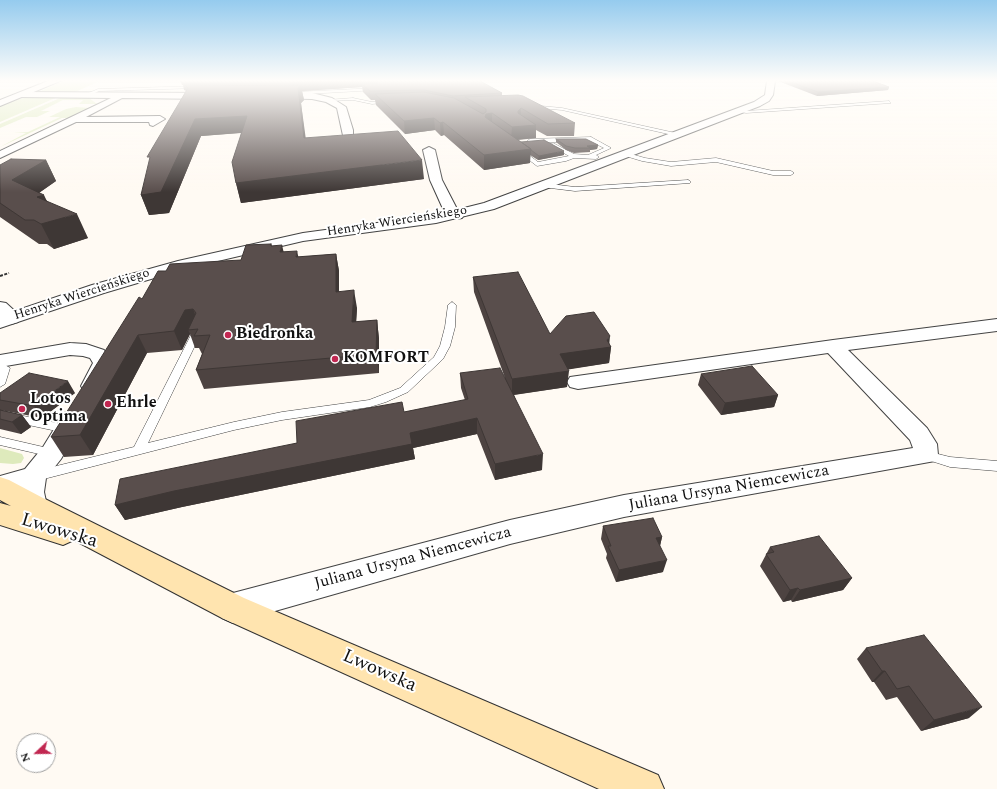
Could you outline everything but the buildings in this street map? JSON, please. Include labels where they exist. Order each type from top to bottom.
[{"type":"main road","name":"Lwowska","points":[[0,486],[33,506],[233,608],[644,789]]},
{"type":"main road","name":"Lwowska","points":[[0,514],[118,550]]},
{"type":"street","points":[[0,155],[77,118]]},
{"type":"street","points":[[344,118],[348,130],[348,138]]},
{"type":"street","name":"Henryka Wiercieńskiego","points":[[4,316],[119,282],[221,255],[315,235],[458,215],[489,206],[721,118]]},
{"type":"street","points":[[73,120],[160,119],[153,123]]},
{"type":"street","points":[[429,150],[436,180],[452,211],[458,215]]},
{"type":"street","points":[[578,382],[833,346],[997,325]]},
{"type":"street","points":[[833,346],[919,434],[925,444],[926,455]]},
{"type":"street","points":[[0,361],[70,349],[86,350],[97,354],[103,363],[98,376],[52,453],[34,476]]},
{"type":"street","name":"Juliana Ursyna Niemcewicza","points":[[233,608],[510,532],[624,506],[926,455]]},
{"type":"street","name":"Lwowska","points":[[0,486],[34,476],[31,492],[33,506]]},
{"type":"lane","points":[[603,118],[677,134]]},
{"type":"lane","points":[[538,136],[563,152],[573,156],[590,156],[609,160]]},
{"type":"lane","points":[[524,142],[591,139],[608,148],[590,156]]},
{"type":"lane","points":[[516,148],[537,164],[566,159],[573,156]]},
{"type":"lane","points":[[624,154],[644,160],[671,164],[716,160],[773,173],[791,173]]},
{"type":"lane","points":[[542,185],[575,189],[688,182]]},
{"type":"lane","points":[[34,476],[234,426],[282,416],[370,403],[404,390],[438,359],[445,346],[450,327],[452,305]]},
{"type":"lane","points":[[138,451],[197,331]]},
{"type":"lane","points":[[0,365],[5,368],[0,384]]},
{"type":"lane","points":[[0,415],[66,429]]},
{"type":"lane","points":[[0,441],[52,453]]},
{"type":"lane","points":[[926,455],[950,462],[997,466]]},
{"type":"path","points":[[0,276],[9,273]]},
{"type":"green space","points":[[0,118],[10,118],[0,122]]},
{"type":"green space","points":[[14,118],[24,118],[0,128],[0,124]]},
{"type":"green space","points":[[58,118],[71,118],[62,118],[0,147],[26,133],[14,133],[28,132]]},
{"type":"green space","points":[[0,448],[22,454],[24,458],[21,463],[0,463]]},
{"type":"place","name":"Biedronka","points":[[228,335]]},
{"type":"place","name":"KOMFORT","points":[[335,359]]},
{"type":"place","name":"Ehrle","points":[[108,404]]},
{"type":"place","name":"Lotos Optima","points":[[22,409]]}]
